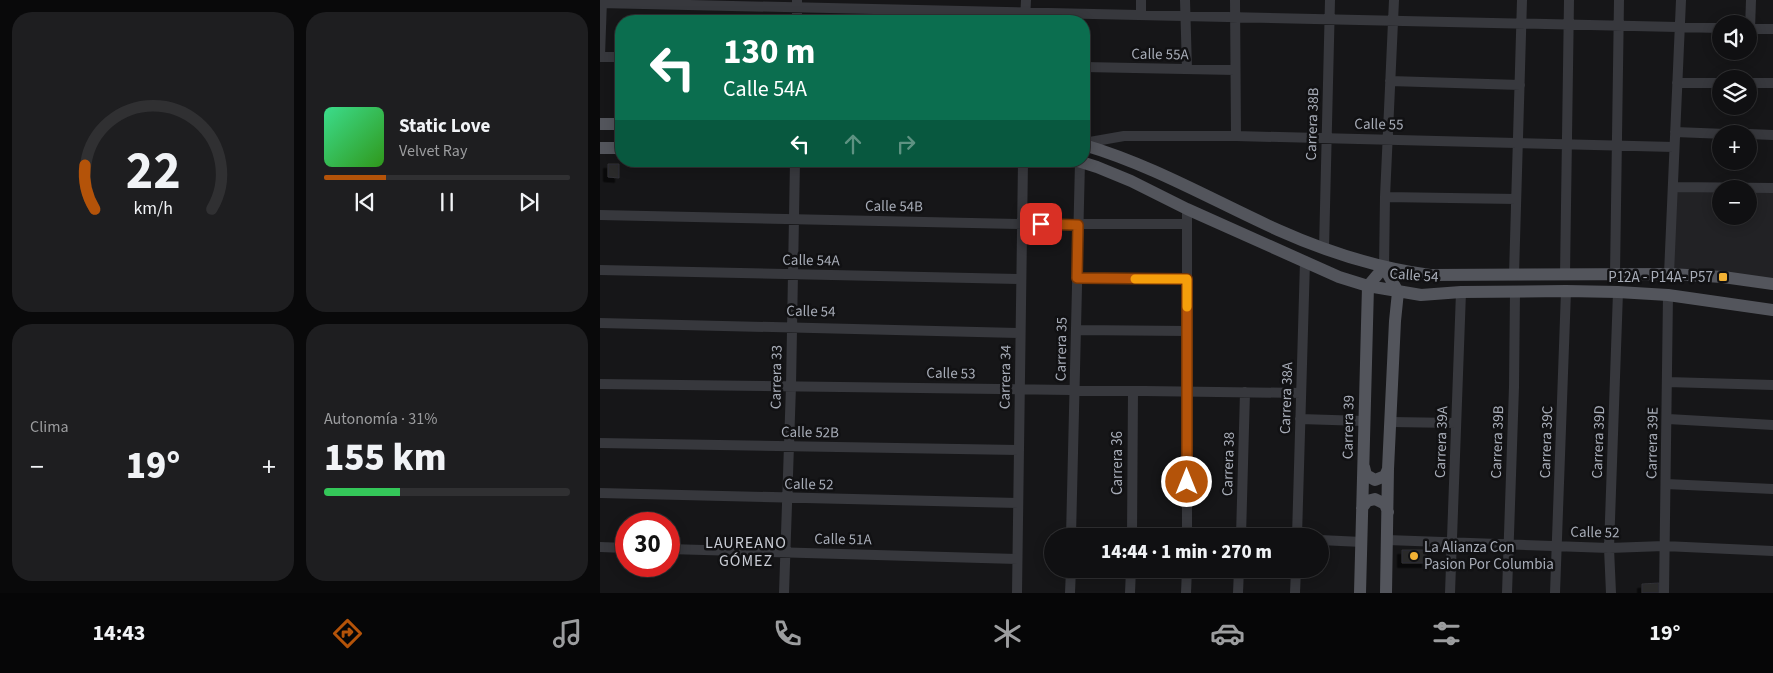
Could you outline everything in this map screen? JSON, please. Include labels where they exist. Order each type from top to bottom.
[{"type":"main road","points":[[600,124],[615,124]]},
{"type":"main road","name":"Calle 54","points":[[1090,146],[1141,166],[1280,231],[1354,260],[1384,267],[1430,275],[1669,274],[1723,277],[1773,284]]},
{"type":"main road","points":[[600,148],[615,148]]},
{"type":"main road","name":"Calle 54","points":[[1090,165],[1131,180],[1187,209],[1339,277],[1368,286],[1421,294],[1566,291],[1668,294],[1773,310]]},
{"type":"main road","points":[[1368,286],[1384,267],[1398,292],[1388,469],[1386,593]]},
{"type":"main road","points":[[1339,277],[1356,286],[1365,302],[1367,312]]},
{"type":"main road","name":"Carrera 39","points":[[1360,593],[1368,286]]},
{"type":"main road","points":[[1395,321],[1398,310],[1404,302],[1421,294]]},
{"type":"main road","points":[[1364,467],[1366,475],[1375,480],[1385,476],[1388,469]]},
{"type":"main road","points":[[1362,508],[1367,501],[1375,499],[1385,504],[1388,512]]},
{"type":"street","points":[[1026,0],[1026,15]]},
{"type":"street","points":[[1141,0],[1141,15]]},
{"type":"street","points":[[1185,0],[1187,69]]},
{"type":"street","points":[[1235,0],[1236,136]]},
{"type":"street","name":"Carrera 38B","points":[[1324,249],[1330,0]]},
{"type":"street","points":[[1384,267],[1385,197],[1394,0]]},
{"type":"street","points":[[1514,275],[1522,0]]},
{"type":"street","points":[[1565,275],[1569,0]]},
{"type":"street","points":[[1615,274],[1618,0]]},
{"type":"street","points":[[1669,274],[1680,0]]},
{"type":"street","points":[[1750,15],[1751,0]]},
{"type":"street","points":[[615,57],[600,56],[601,2],[797,3],[993,15]]},
{"type":"street","points":[[1090,16],[1141,15],[1712,28]]},
{"type":"street","points":[[1757,29],[1773,29]]},
{"type":"street","name":"Calle 55A","points":[[1090,67],[1235,70]]},
{"type":"street","points":[[1390,81],[1520,85]]},
{"type":"street","points":[[1677,83],[1712,83]]},
{"type":"street","points":[[1757,83],[1773,83]]},
{"type":"street","points":[[1675,132],[1712,133]]},
{"type":"street","points":[[1757,134],[1773,135]]},
{"type":"street","name":"Calle 55","points":[[1090,143],[1124,136],[1236,136],[1674,147]]},
{"type":"street","name":"Carrera 33","points":[[784,593],[791,386],[795,167]]},
{"type":"street","name":"Carrera 34","points":[[1017,593],[1023,167]]},
{"type":"street","name":"Carrera 35","points":[[1071,528],[1079,167]]},
{"type":"street","points":[[1673,187],[1773,188]]},
{"type":"street","points":[[1385,197],[1516,199]]},
{"type":"street","points":[[1187,209],[1187,528]]},
{"type":"street","name":"Calle 54B","points":[[600,215],[1078,225],[1187,224]]},
{"type":"street","name":"Carrera 38A","points":[[1298,528],[1306,262]]},
{"type":"street","name":"Calle 54A","points":[[600,270],[1021,279]]},
{"type":"street","points":[[1077,278],[1187,279]]},
{"type":"street","name":"Carrera 39C","points":[[1555,593],[1566,291]]},
{"type":"street","name":"Carrera 39A","points":[[1450,593],[1462,292]]},
{"type":"street","name":"Carrera 39B","points":[[1507,593],[1515,292]]},
{"type":"street","name":"Carrera 39D","points":[[1611,593],[1609,548],[1618,292]]},
{"type":"street","name":"Carrera 39E","points":[[1664,593],[1668,419],[1668,294]]},
{"type":"street","name":"Calle 54","points":[[600,323],[1020,333]]},
{"type":"street","points":[[1076,330],[1187,331]]},
{"type":"street","points":[[1667,382],[1773,385]]},
{"type":"street","name":"Calle 53","points":[[600,384],[1301,393]]},
{"type":"street","name":"Carrera 36","points":[[1132,528],[1133,391]]},
{"type":"street","name":"Carrera 38","points":[[1241,528],[1245,392]]},
{"type":"street","points":[[1300,419],[1364,421]]},
{"type":"street","points":[[1668,419],[1773,425]]},
{"type":"street","points":[[1391,422],[1456,423]]},
{"type":"street","name":"Calle 52B","points":[[600,443],[1019,450]]},
{"type":"street","points":[[1666,484],[1773,489]]},
{"type":"street","name":"Calle 52","points":[[600,493],[1018,503]]},
{"type":"street","points":[[1329,540],[1362,542]]},
{"type":"street","name":"Calle 52","points":[[1387,540],[1609,548],[1664,546],[1773,551]]},
{"type":"street","points":[[600,547],[615,548]]},
{"type":"street","name":"Calle 51A","points":[[680,549],[1017,559]]},
{"type":"street","points":[[1070,578],[1070,593]]},
{"type":"street","points":[[1130,578],[1130,593]]},
{"type":"street","points":[[1186,578],[1186,593]]},
{"type":"street","points":[[1238,593],[1239,578]]},
{"type":"street","points":[[1295,593],[1296,578]]},
{"type":"shaded area","points":[[1673,187],[1712,187],[1712,225],[1757,225],[1757,188],[1773,188],[1773,284],[1669,274]]},
{"type":"building","points":[[608,164],[615,164],[615,167],[619,167],[619,178],[608,177]]},
{"type":"building","name":"La Alianza Con Pasion Por Columbia","points":[[1402,550],[1426,550],[1426,563],[1402,563]]},
{"type":"building","points":[[1659,583],[1659,593],[1642,593],[1642,584]]},
{"type":"slow traffic","points":[[1135,279],[1187,279],[1187,307]]},
{"type":"place","name":"P12A - P14A- P57","points":[[1723,277]]},
{"type":"place","name":"La Alianza Con Pasion Por Columbia","points":[[1414,556]]},
{"type":"district","name":"LAUREANO GÓMEZ","points":[[746,551]]},
{"type":"route","points":[[1041,224],[1078,225],[1077,278],[1187,279],[1187,482]]}]
